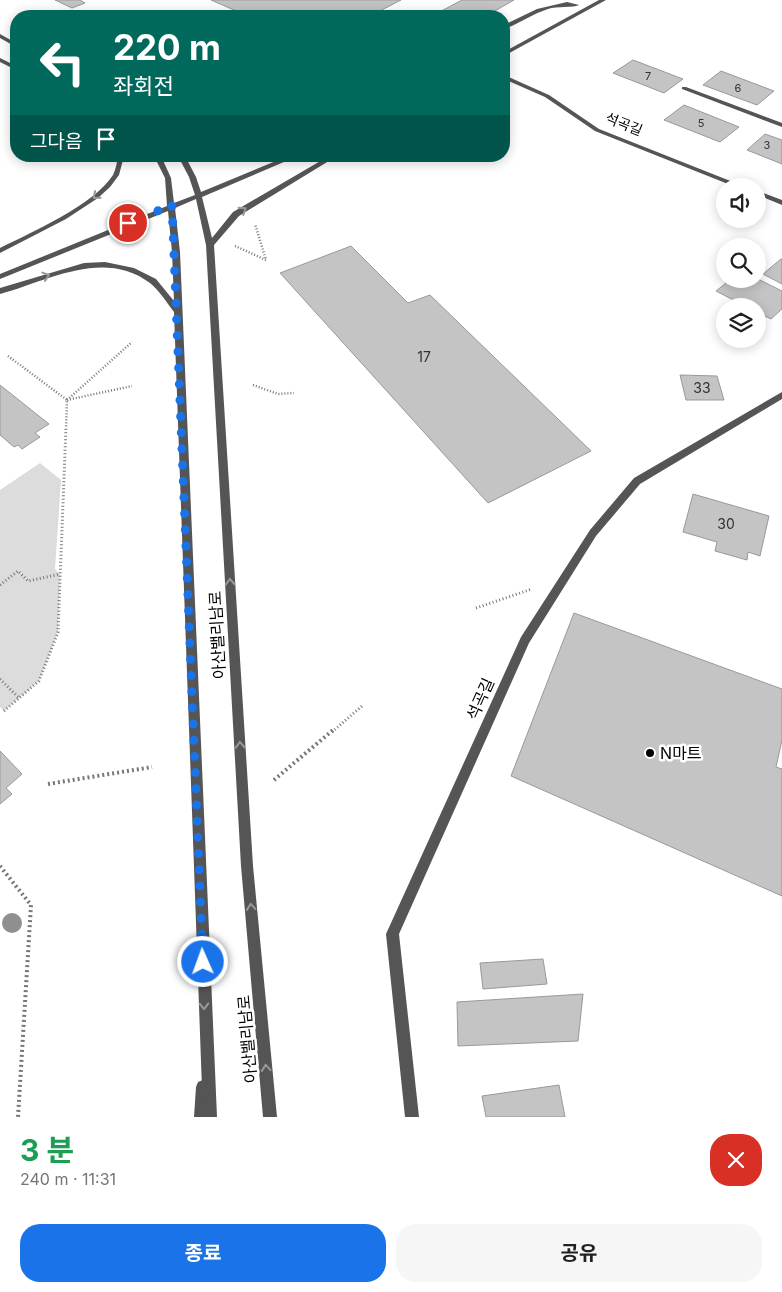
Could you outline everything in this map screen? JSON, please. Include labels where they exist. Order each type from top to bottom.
[{"type":"street","points":[[510,51],[603,0]]},
{"type":"street","points":[[510,24],[554,2],[566,1],[576,5]]},
{"type":"street","name":"석곡길","points":[[510,80],[547,96],[597,130],[720,178]]},
{"type":"street","points":[[684,88],[782,125]]},
{"type":"street","points":[[0,252],[66,216],[96,197],[115,176],[119,162]]},
{"type":"street","name":"아산밸리남로","points":[[160,162],[168,178],[172,205],[178,312],[210,1117]]},
{"type":"street","name":"아산밸리남로","points":[[184,162],[190,170],[199,195],[210,245],[247,866],[270,1117]]},
{"type":"street","points":[[0,277],[280,162]]},
{"type":"street","points":[[210,245],[236,214],[324,162]]},
{"type":"street","points":[[766,196],[782,203]]},
{"type":"street","points":[[0,291],[84,265],[105,264],[132,270],[154,280],[178,312]]},
{"type":"street","name":"석곡길","points":[[412,1117],[392,934],[525,640],[593,533],[637,481],[782,395]]},
{"type":"street","points":[[201,1117],[206,1041]]},
{"type":"path","points":[[235,246],[266,260],[253,219]]},
{"type":"path","points":[[4,711],[39,681],[58,632],[67,400],[132,342]]},
{"type":"path","points":[[8,356],[67,400],[132,386]]},
{"type":"path","points":[[253,385],[278,394],[294,393]]},
{"type":"path","points":[[0,585],[18,572],[28,581],[60,574]]},
{"type":"path","points":[[476,608],[563,578]]},
{"type":"path","points":[[0,679],[20,698]]},
{"type":"path","points":[[274,780],[362,706]]},
{"type":"path","points":[[48,784],[152,767]]},
{"type":"path","points":[[0,866],[31,905],[18,1117]]},
{"type":"shaded area","points":[[40,463],[61,480],[55,569],[60,574],[58,632],[39,681],[4,711],[0,707],[0,490]]},
{"type":"building","points":[[55,0],[80,0],[85,3],[72,8]]},
{"type":"building","points":[[211,0],[401,0],[382,10],[234,10]]},
{"type":"building","points":[[462,0],[514,0],[496,10],[443,10]]},
{"type":"building","points":[[633,60],[683,79],[664,93],[613,73]]},
{"type":"building","points":[[721,71],[774,91],[757,105],[703,85]]},
{"type":"building","points":[[684,105],[739,127],[720,142],[664,120]]},
{"type":"building","points":[[765,134],[782,140],[782,164],[747,150]]},
{"type":"building","points":[[351,246],[408,303],[430,295],[591,451],[488,503],[280,273]]},
{"type":"building","points":[[782,259],[782,284],[766,276],[766,272]]},
{"type":"building","points":[[766,283],[782,291],[782,309],[771,319],[766,317],[766,298],[730,298],[716,291],[720,288],[766,288]]},
{"type":"building","points":[[680,375],[717,376],[724,400],[686,400]]},
{"type":"building","points":[[0,385],[49,424],[35,433],[40,437],[22,449],[18,445],[14,447],[0,435]]},
{"type":"building","points":[[693,494],[769,516],[760,556],[748,552],[747,560],[715,551],[717,542],[683,532]]},
{"type":"building","name":"N마트","points":[[574,613],[782,689],[782,740],[776,767],[782,769],[782,896],[511,776]]},
{"type":"building","points":[[0,751],[22,774],[6,788],[12,794],[0,804]]},
{"type":"building","points":[[543,959],[547,984],[483,989],[480,963]]},
{"type":"building","points":[[583,994],[578,1041],[458,1046],[457,1002]]},
{"type":"building","points":[[559,1085],[565,1117],[486,1117],[482,1096]]},
{"type":"place","name":"N마트","points":[[650,753]]},
{"type":"route","points":[[128,223],[172,205],[176,252],[203,962]]}]
